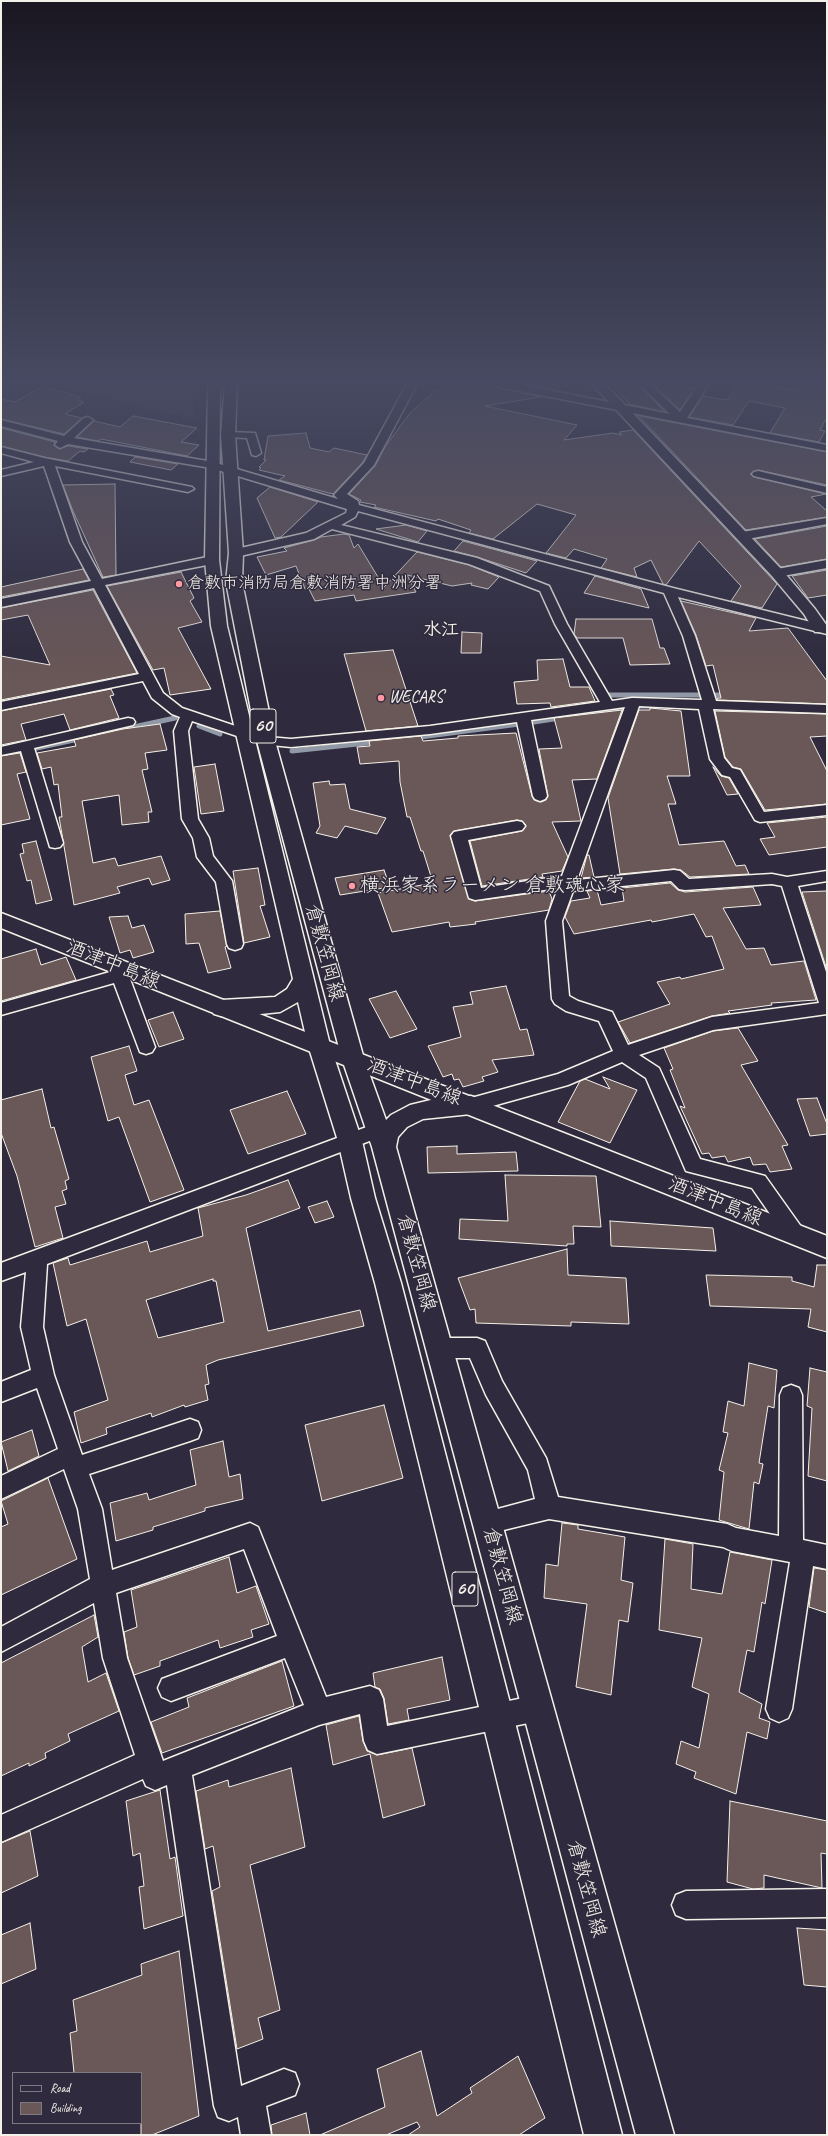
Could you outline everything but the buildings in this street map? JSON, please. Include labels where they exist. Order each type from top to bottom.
[{"type":"main road","name":"倉敷笠岡線","points":[[213,484],[212,560],[219,626],[244,733],[318,1045],[350,1141],[363,1198],[388,1283],[603,2135]]},
{"type":"main road","name":"倉敷笠岡線","points":[[231,484],[236,553],[234,582],[266,741],[354,1059],[385,1135],[440,1348],[600,1940],[655,2135]]},
{"type":"main road","points":[[693,484],[777,573],[825,632]]},
{"type":"main road","name":"酒津中島線","points":[[1,920],[126,973],[472,1105],[827,1247]]},
{"type":"main road","points":[[221,1008],[241,1008],[280,1004],[294,994],[303,979]]},
{"type":"main road","points":[[385,1135],[399,1121],[418,1111],[439,1107],[472,1105]]},
{"type":"street","points":[[54,484],[74,536],[161,698],[178,711],[266,741],[299,743],[430,730],[632,702],[707,703],[827,709]]},
{"type":"street","points":[[160,484],[188,489]]},
{"type":"street","points":[[276,484],[354,507],[825,632]]},
{"type":"street","points":[[236,553],[297,540],[333,526],[350,515],[354,507],[354,503],[340,495],[351,484]]},
{"type":"street","points":[[800,484],[827,490]]},
{"type":"street","points":[[742,536],[827,521]]},
{"type":"street","points":[[333,526],[473,561],[545,589],[561,624],[608,705]]},
{"type":"street","points":[[1,603],[212,560]]},
{"type":"street","points":[[777,573],[827,564]]},
{"type":"street","points":[[669,591],[689,636],[707,703],[717,759],[727,772],[735,773],[760,817],[827,810]]},
{"type":"street","points":[[1,706],[148,676]]},
{"type":"street","points":[[632,702],[632,709],[554,921],[561,999],[572,1006],[606,1017],[623,1054],[653,1073],[693,1164],[758,1182],[796,1234]]},
{"type":"street","points":[[188,715],[181,731],[190,819],[202,838],[205,857],[224,881],[235,944]]},
{"type":"street","points":[[523,717],[540,796]]},
{"type":"street","points":[[1,751],[128,722]]},
{"type":"street","points":[[26,745],[56,843]]},
{"type":"street","points":[[517,826],[459,836],[475,894],[674,875],[685,885],[772,879],[787,882],[827,876]]},
{"type":"street","points":[[787,882],[790,886],[827,1002]]},
{"type":"street","points":[[1,1009],[126,973],[146,1047]]},
{"type":"street","points":[[472,1105],[562,1080],[623,1054],[712,1024],[827,1008]]},
{"type":"street","points":[[1,1272],[350,1141],[385,1135]]},
{"type":"street","points":[[37,1259],[32,1327],[43,1375],[90,1509],[115,1658],[155,1777],[319,1712],[370,1699],[377,1741],[538,1708]]},
{"type":"street","points":[[440,1348],[477,1348],[494,1388],[538,1466],[548,1507]]},
{"type":"street","points":[[1,1392],[43,1375]]},
{"type":"street","points":[[779,1709],[797,1551],[791,1395]]},
{"type":"street","points":[[1,1488],[73,1461],[190,1430]]},
{"type":"street","points":[[487,1522],[548,1507],[727,1536],[732,1539],[827,1557]]},
{"type":"street","points":[[1,1640],[103,1585],[250,1535],[319,1712]]},
{"type":"street","points":[[171,1688],[292,1643]]},
{"type":"street","points":[[1,1828],[150,1762]]},
{"type":"street","points":[[178,1768],[229,2106],[284,2084]]},
{"type":"street","points":[[686,1906],[827,1903]]},
{"type":"street","points":[[250,2097],[256,2135]]},
{"type":"waterway","points":[[608,695],[728,695]]},
{"type":"waterway","points":[[640,706],[653,706]]},
{"type":"waterway","points":[[534,722],[624,708]]},
{"type":"waterway","points":[[37,748],[175,718]]},
{"type":"waterway","points":[[413,738],[519,724]]},
{"type":"waterway","points":[[199,726],[220,734]]},
{"type":"waterway","points":[[292,751],[376,742]]},
{"type":"waterway","points":[[1,756],[24,751]]},
{"type":"place","name":"倉敷市消防局倉敷消防署中洲分署","points":[[179,584]]},
{"type":"place","name":"WECARS","points":[[381,698]]},
{"type":"place","name":"横浜家系ラーメン 倉敷魂心家","points":[[352,886]]},
{"type":"district","name":"水江","points":[[441,630]]}]
